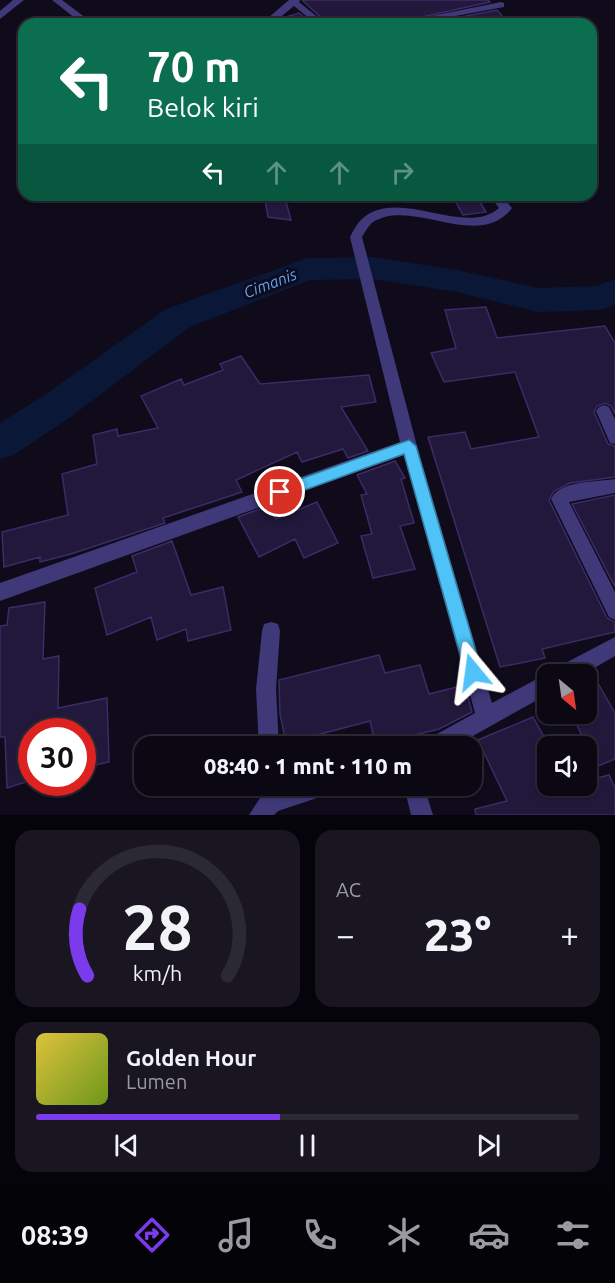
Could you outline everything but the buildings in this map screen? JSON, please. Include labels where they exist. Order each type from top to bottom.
[{"type":"street","points":[[0,16],[4,7],[20,0]]},
{"type":"street","points":[[56,0],[80,18]]},
{"type":"street","points":[[274,18],[295,1],[314,18]]},
{"type":"street","points":[[430,18],[501,5]]},
{"type":"street","points":[[486,717],[409,446],[356,237],[359,229],[386,212],[426,214],[456,221],[487,221],[502,215],[506,208],[500,201]]},
{"type":"street","points":[[604,411],[615,438]]},
{"type":"street","points":[[0,592],[409,446]]},
{"type":"street","points":[[615,486],[568,493],[559,499],[615,610]]},
{"type":"street","points":[[268,736],[266,689],[271,631]]},
{"type":"street","points":[[583,664],[615,646]]},
{"type":"street","points":[[452,736],[537,689]]},
{"type":"street","points":[[267,801],[286,796]]},
{"type":"street","points":[[417,796],[422,815]]},
{"type":"waterway","name":"Cimanis","points":[[0,443],[59,405],[178,318],[307,269],[373,268],[457,281],[538,300],[600,298],[615,291]]},
{"type":"route","points":[[280,492],[409,446],[473,672]]}]
